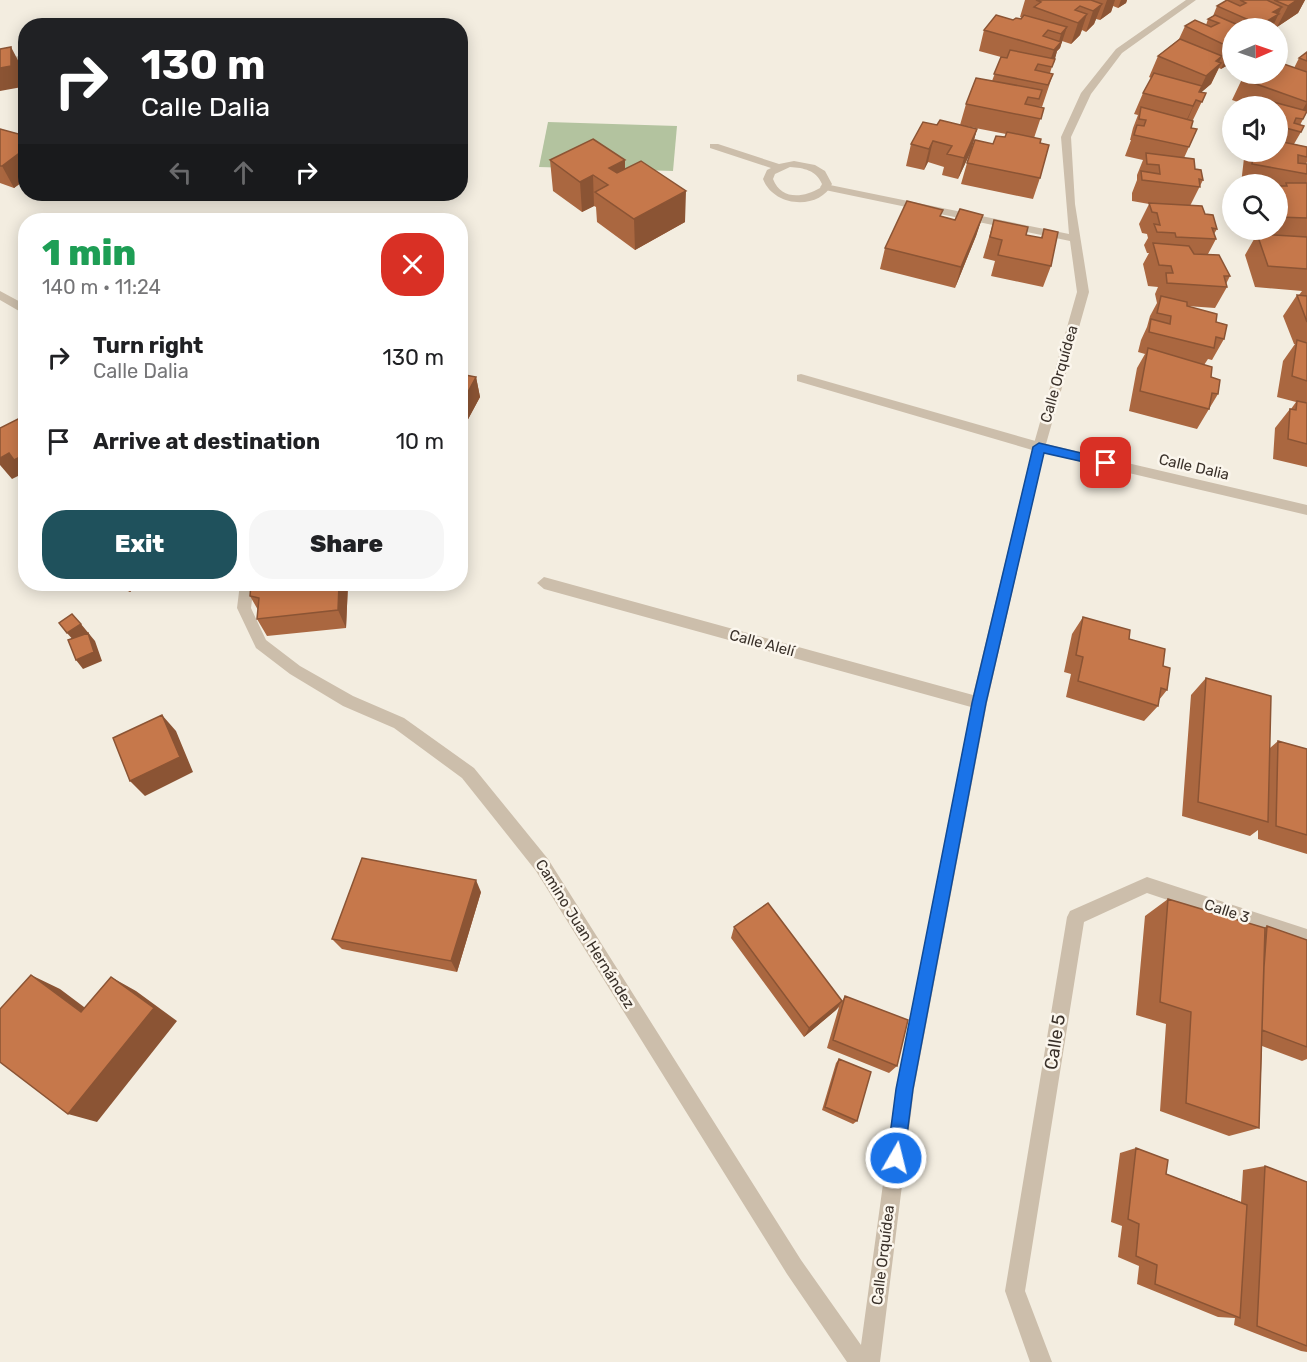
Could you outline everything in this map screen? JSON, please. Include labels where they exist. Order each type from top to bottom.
[{"type":"street","name":"Calle Orquídea","points":[[869,1362],[904,1089],[979,703],[1039,447],[1083,292],[1075,239],[1066,137],[1086,93],[1119,51],[1192,0]]},
{"type":"street","points":[[0,62],[18,59]]},
{"type":"street","points":[[714,146],[778,167],[799,164],[810,166],[825,177],[825,187],[817,195],[807,199],[784,197],[775,192],[768,179],[778,167]]},
{"type":"street","points":[[825,187],[1075,239]]},
{"type":"street","points":[[0,295],[18,306]]},
{"type":"street","name":"Calle Dalia","points":[[801,378],[1039,447],[1307,510]]},
{"type":"street","name":"Calle Alelí","points":[[544,583],[979,703]]},
{"type":"street","name":"Camino Juan Hernández","points":[[246,591],[244,609],[261,644],[295,670],[348,701],[399,723],[468,773],[542,865],[794,1267],[861,1362]]},
{"type":"street","name":"Calle 3","points":[[1147,885],[1307,938]]},
{"type":"street","name":"Calle 5","points":[[1041,1362],[1015,1291],[1076,916],[1147,885]]},
{"type":"green space","points":[[548,122],[677,126],[673,171],[539,167]]},
{"type":"building","points":[[1036,0],[1091,0],[1102,4],[1093,11],[1080,6],[1075,10],[1087,14],[1078,23],[1034,7],[1041,2]]},
{"type":"building","points":[[1227,0],[1240,6],[1246,3],[1240,0],[1267,0],[1282,7],[1273,12],[1279,14],[1272,18],[1244,18],[1217,6]]},
{"type":"building","points":[[1274,0],[1297,0],[1288,6]]},
{"type":"building","points":[[996,15],[1013,20],[1021,19],[1024,15],[1067,27],[1061,34],[1048,30],[1043,36],[1061,42],[1054,50],[984,30]]},
{"type":"building","points":[[1215,15],[1222,18],[1222,44],[1185,26],[1195,20],[1211,27],[1219,23],[1208,19]]},
{"type":"building","points":[[1180,39],[1222,56],[1216,61],[1221,63],[1206,76],[1158,56]]},
{"type":"building","points":[[11,47],[11,66],[0,68],[0,49]]},
{"type":"building","points":[[1010,50],[1055,59],[1052,67],[1038,64],[1035,70],[1053,74],[1048,85],[994,74],[1001,57],[1007,58]]},
{"type":"building","points":[[1307,52],[1307,61],[1299,58]]},
{"type":"building","points":[[1288,65],[1307,72],[1307,102],[1256,84],[1288,84]]},
{"type":"building","points":[[1154,73],[1202,86],[1199,92],[1206,93],[1202,102],[1196,100],[1193,106],[1143,93]]},
{"type":"building","points":[[976,78],[1042,90],[1039,99],[1028,97],[1025,104],[1044,108],[1041,119],[966,104]]},
{"type":"building","points":[[1288,106],[1307,111],[1303,119],[1296,118],[1294,123],[1304,126],[1301,132],[1288,129]]},
{"type":"building","points":[[1141,107],[1193,121],[1191,128],[1197,129],[1189,147],[1134,135],[1137,125],[1144,126],[1146,120],[1139,119]]},
{"type":"building","points":[[940,120],[977,129],[964,158],[947,154],[952,146],[933,141],[929,149],[911,144],[923,122],[937,125]]},
{"type":"building","points":[[0,129],[18,134],[18,154],[0,166]]},
{"type":"building","points":[[1007,132],[1041,139],[1040,143],[1049,145],[1040,178],[967,163],[975,140],[993,144],[996,136],[1005,137]]},
{"type":"building","points":[[593,139],[625,160],[609,168],[617,173],[641,161],[686,191],[634,219],[595,192],[608,185],[593,175],[580,182],[550,160]]},
{"type":"building","points":[[1288,143],[1307,147],[1307,157],[1298,155],[1298,163],[1307,164],[1307,174],[1252,164],[1252,162],[1288,162]]},
{"type":"building","points":[[1146,153],[1194,159],[1195,169],[1201,170],[1203,180],[1199,179],[1200,187],[1142,180],[1141,171],[1160,174],[1159,165],[1147,164]]},
{"type":"building","points":[[1288,183],[1307,183],[1307,218],[1288,217]]},
{"type":"building","points":[[907,201],[943,210],[940,216],[955,220],[960,209],[983,215],[961,267],[885,248]]},
{"type":"building","points":[[1149,203],[1202,206],[1205,214],[1213,215],[1217,229],[1212,228],[1216,239],[1176,237],[1175,233],[1157,232],[1154,224],[1160,225],[1157,213],[1152,212]]},
{"type":"building","points":[[994,220],[1028,227],[1026,235],[1042,238],[1044,229],[1058,232],[1051,266],[998,255],[1002,240],[990,237]]},
{"type":"building","points":[[1288,236],[1307,237],[1307,269],[1268,266],[1259,240],[1288,240]]},
{"type":"building","points":[[1153,243],[1189,246],[1194,254],[1219,255],[1230,276],[1224,276],[1227,287],[1167,283],[1166,273],[1173,273],[1171,266],[1159,265]]},
{"type":"building","points":[[1297,295],[1307,296],[1307,322]]},
{"type":"building","points":[[1161,296],[1187,302],[1187,306],[1217,314],[1216,322],[1227,325],[1224,339],[1216,337],[1214,348],[1149,332],[1151,319],[1170,324],[1171,316],[1157,313]]},
{"type":"building","points":[[1297,340],[1307,343],[1307,381],[1292,376]]},
{"type":"building","points":[[1148,348],[1212,367],[1211,377],[1220,380],[1218,394],[1212,393],[1209,409],[1140,391]]},
{"type":"building","points":[[468,376],[476,377],[468,392]]},
{"type":"building","points":[[1297,401],[1307,403],[1307,444],[1288,439],[1290,409],[1296,410]]},
{"type":"building","points":[[18,419],[18,458],[14,460],[9,453],[0,458],[0,428]]},
{"type":"building","points":[[250,591],[339,591],[338,610],[257,619],[259,598],[250,596]]},
{"type":"building","points":[[72,614],[81,624],[67,633],[59,623]]},
{"type":"building","points":[[1083,617],[1130,630],[1129,639],[1165,649],[1163,666],[1170,668],[1167,690],[1161,688],[1158,706],[1078,681],[1083,657],[1076,655]]},
{"type":"building","points":[[88,633],[94,652],[76,660],[68,640]]},
{"type":"building","points":[[1206,678],[1271,696],[1268,822],[1198,802]]},
{"type":"building","points":[[162,715],[180,757],[130,781],[113,738]]},
{"type":"building","points":[[1278,741],[1307,749],[1307,835],[1276,826]]},
{"type":"building","points":[[362,858],[476,880],[451,961],[332,939]]},
{"type":"building","points":[[1168,899],[1265,928],[1259,1128],[1186,1103],[1191,1012],[1160,1002]]},
{"type":"building","points":[[768,903],[842,1001],[809,1028],[734,927]]},
{"type":"building","points":[[1267,926],[1307,940],[1307,1047],[1262,1030]]},
{"type":"building","points":[[31,975],[81,1012],[111,977],[154,1008],[68,1114],[0,1062],[0,1009]]},
{"type":"building","points":[[845,996],[908,1020],[897,1066],[833,1040]]},
{"type":"building","points":[[839,1059],[871,1072],[857,1121],[825,1107]]},
{"type":"building","points":[[1136,1148],[1168,1160],[1166,1174],[1247,1205],[1240,1318],[1155,1284],[1157,1265],[1136,1256],[1139,1224],[1128,1219]]},
{"type":"building","points":[[1265,1166],[1307,1182],[1307,1346],[1257,1326]]},
{"type":"route","points":[[896,1158],[904,1089],[979,703],[1039,447],[1106,463]]}]
